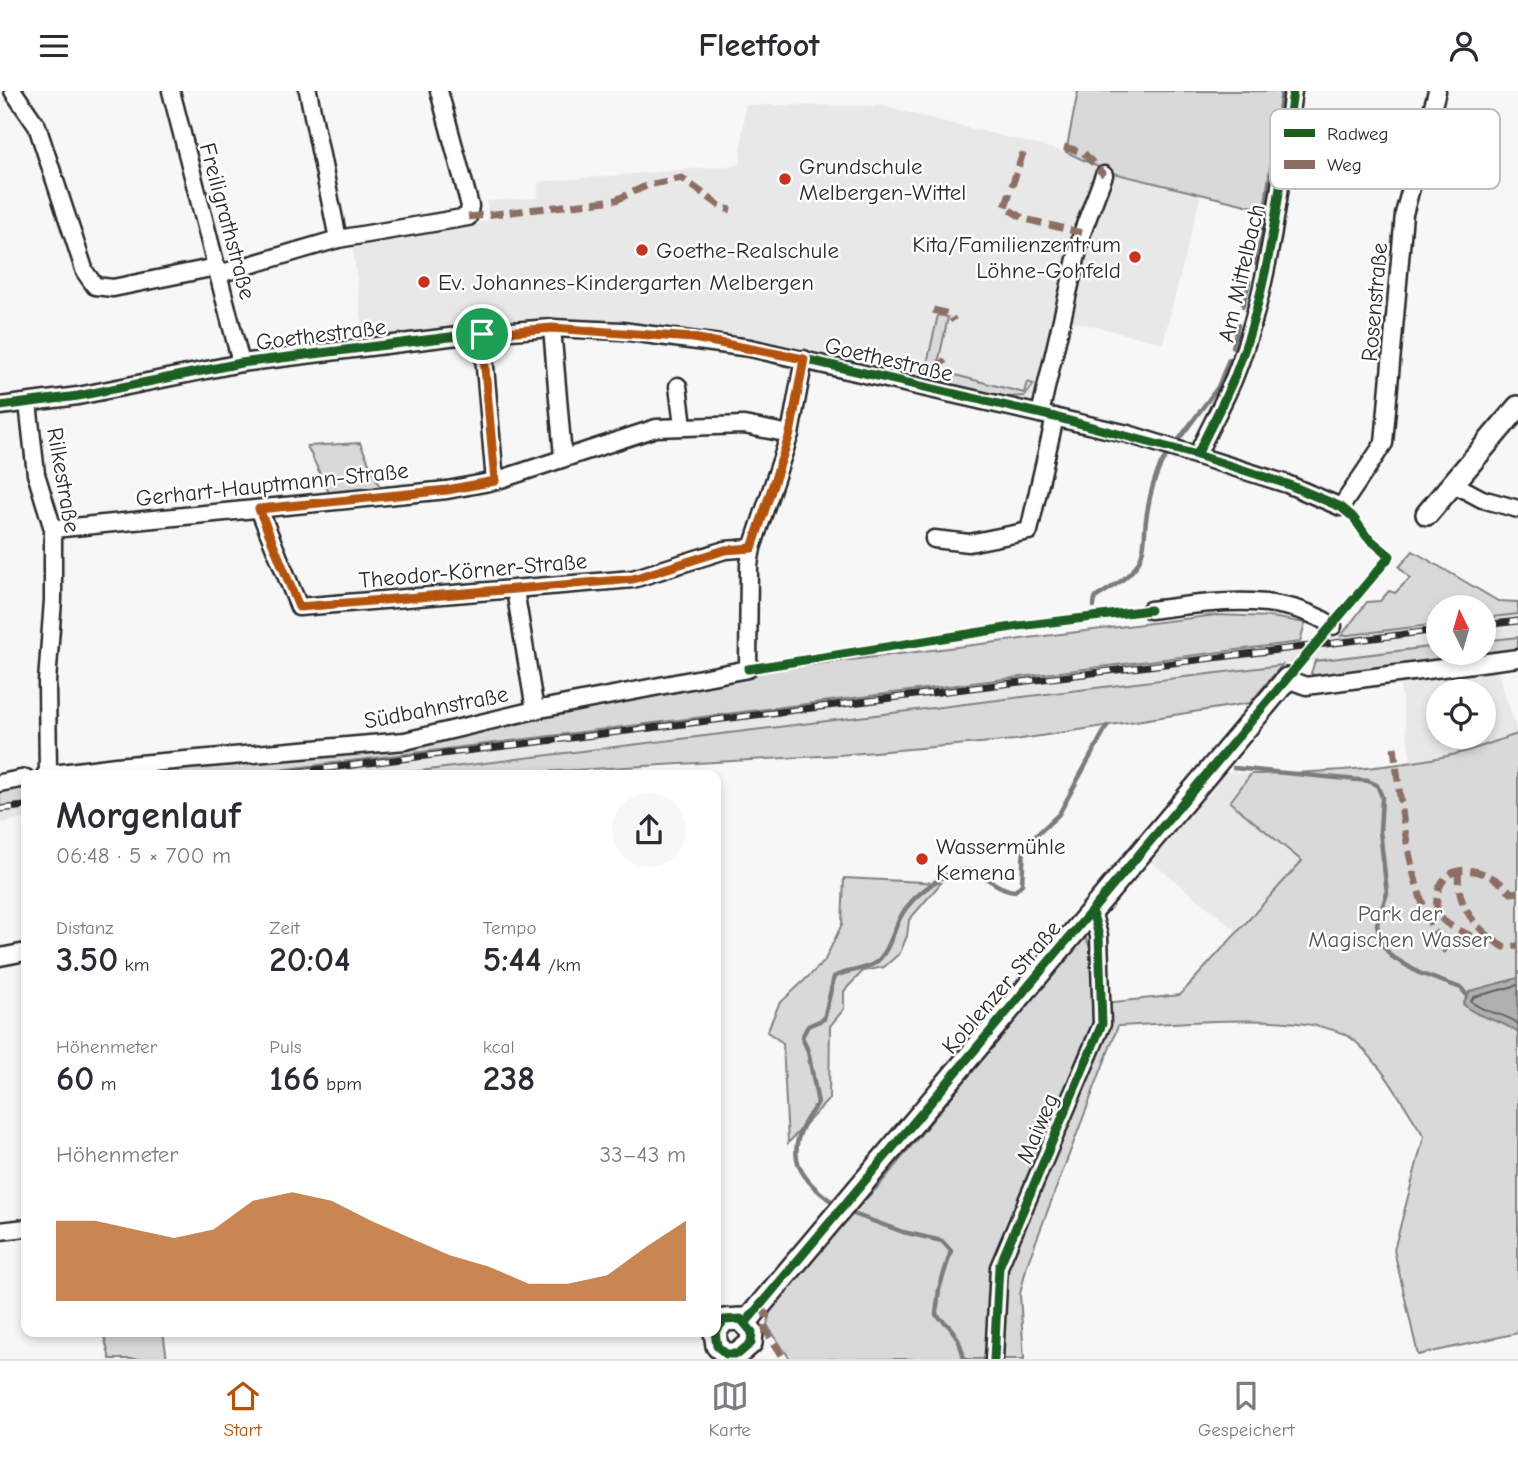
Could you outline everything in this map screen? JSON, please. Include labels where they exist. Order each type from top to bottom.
[{"type":"street","points":[[13,91],[37,126],[85,272],[95,286],[113,288],[218,271],[338,239],[468,217],[470,206],[439,91]]},
{"type":"street","name":"Freiligrathstraße","points":[[171,91],[241,363]]},
{"type":"street","points":[[307,91],[338,239]]},
{"type":"street","name":"Am Mittelbach","points":[[1291,109],[1293,91]]},
{"type":"street","name":"Rosenstraße","points":[[1432,109],[1437,91]]},
{"type":"street","points":[[934,539],[969,543],[1029,531],[1082,233],[1104,175]]},
{"type":"street","name":"Am Mittelbach","points":[[1197,455],[1234,378],[1255,314],[1280,189]]},
{"type":"street","name":"Rosenstraße","points":[[1341,507],[1384,443],[1404,214],[1411,189]]},
{"type":"street","points":[[552,328],[563,457]]},
{"type":"street","name":"Goethestraße","points":[[0,406],[78,396],[241,363],[482,334],[552,328],[693,338],[804,359],[1048,415],[1197,455],[1287,484],[1341,507]]},
{"type":"street","points":[[482,334],[495,481]]},
{"type":"street","points":[[752,548],[790,434],[804,359]]},
{"type":"street","points":[[678,386],[683,425]]},
{"type":"street","name":"Rilkestraße","points":[[28,403],[36,474],[53,529],[53,600],[47,682],[47,770]]},
{"type":"street","points":[[1427,514],[1518,407]]},
{"type":"street","name":"Gerhart-Hauptmann-Straße","points":[[53,529],[447,490],[495,481],[656,428],[744,425],[790,434]]},
{"type":"street","points":[[1452,483],[1482,499],[1518,509]]},
{"type":"street","name":"Theodor-Körner-Straße","points":[[259,509],[299,607],[633,579],[725,550],[752,548]]},
{"type":"street","name":"Südbahnstraße","points":[[100,770],[405,741],[535,710],[748,669],[749,565],[752,548]]},
{"type":"street","points":[[515,590],[535,710]]},
{"type":"street","points":[[1150,610],[1253,603],[1294,607],[1333,626]]},
{"type":"street","points":[[1287,679],[1306,686],[1518,659]]},
{"type":"street","name":"Koblenzer Straße","points":[[746,1322],[1287,679]]},
{"type":"street","points":[[0,783],[21,779]]},
{"type":"street","name":"Maiweg","points":[[994,1359],[999,1267],[1102,1024],[1099,936],[1092,911]]},
{"type":"street","points":[[0,957],[21,953]]},
{"type":"street","points":[[0,1231],[21,1229]]},
{"type":"street","points":[[718,1337],[732,1355],[755,1354],[752,1332],[746,1322],[735,1318],[721,1332]]},
{"type":"shaded area","points":[[745,105],[881,106],[1066,152],[1109,172],[1201,194],[1163,343],[1067,320],[1039,405],[813,354],[686,330],[566,320],[493,322],[364,338],[352,241],[488,221],[487,201],[538,198],[538,182],[740,165]]},
{"type":"shaded area","points":[[1518,614],[1518,637],[1496,640],[1496,617]]},
{"type":"shaded area","points":[[1426,626],[1426,647],[428,770],[279,770]]},
{"type":"shaded area","points":[[1496,668],[1518,734],[1496,741],[1496,679],[1426,679],[1426,749],[1471,749],[1411,762],[1399,679]]},
{"type":"shaded area","points":[[1224,772],[1251,774],[1231,802],[1303,860],[1236,930],[1150,861]]},
{"type":"shaded area","points":[[21,804],[21,820],[0,823],[0,807]]},
{"type":"green space","points":[[1078,91],[1289,91],[1287,109],[1270,109],[1270,189],[1278,189],[1275,212],[1109,172],[1066,152]]},
{"type":"green space","points":[[938,315],[948,317],[937,368],[926,368]]},
{"type":"green space","points":[[936,370],[1024,393],[1027,382],[1034,384],[1025,396],[1006,397],[923,377],[925,371]]},
{"type":"green space","points":[[360,443],[382,491],[330,495],[307,446]]},
{"type":"green space","points":[[1413,551],[1488,595],[1426,595],[1426,625],[1341,636],[1367,602],[1380,601],[1389,591],[1395,593],[1410,578],[1399,567]]},
{"type":"green space","points":[[1496,600],[1518,602],[1518,614],[1496,617]]},
{"type":"green space","points":[[1216,615],[1272,617],[1305,623],[1300,642],[279,770],[152,770],[330,755],[761,671]]},
{"type":"green space","points":[[1518,637],[1518,655],[1496,658],[1496,640]]},
{"type":"green space","points":[[1426,647],[1426,665],[1439,665],[1321,680],[1311,673],[1315,661]]},
{"type":"green space","points":[[1282,665],[1250,703],[1015,740],[839,755],[574,770],[428,770]]},
{"type":"green space","name":"Park der Magischen Wasser","points":[[1518,734],[1518,1333],[1418,1355],[1394,1250],[1424,1136],[1375,1062],[1355,1041],[1336,1031],[1309,1024],[1205,1021],[1118,1026],[1027,1265],[1020,1294],[1024,1359],[790,1359],[767,1325],[771,1308],[844,1221],[878,1187],[1084,934],[1102,973],[1105,1003],[1180,995],[1302,861],[1230,802],[1251,774],[1380,767],[1475,749],[1496,749],[1496,742]]},
{"type":"green space","points":[[21,785],[21,804],[0,807],[0,788]]},
{"type":"green space","points":[[844,878],[941,883],[909,920],[907,936],[900,953],[884,967],[863,971],[844,991],[844,1009],[830,1026],[829,1099],[788,1143],[783,1043],[767,1032],[779,1004],[824,962],[842,924]]},
{"type":"green space","points":[[104,1337],[164,1337],[167,1359],[110,1359]]},
{"type":"water","points":[[1518,978],[1518,1033],[1463,1004],[1470,991]]},
{"type":"waterway","points":[[1279,109],[1282,91]]},
{"type":"waterway","points":[[1265,212],[1270,176]]},
{"type":"waterway","points":[[1256,264],[1263,228]]},
{"type":"waterway","points":[[1243,306],[1249,282]]},
{"type":"waterway","points":[[1233,347],[1238,325]]},
{"type":"waterway","points":[[1174,446],[1218,387],[1229,359]]},
{"type":"waterway","points":[[1094,606],[1095,598],[1124,578],[1141,558],[1151,493],[1156,475],[1169,452]]},
{"type":"waterway","points":[[837,1205],[810,1183],[797,1159],[800,1133],[818,1103],[808,1051],[802,1037],[808,1026],[824,1019],[834,977],[871,966],[880,959],[898,922],[912,901],[929,886],[948,875],[958,871],[971,871],[1001,887],[1015,891],[1022,884],[1024,847],[1059,814],[1107,726]]},
{"type":"waterway","points":[[1234,768],[1368,781],[1377,785],[1382,797],[1380,831],[1387,893],[1377,924],[1381,943],[1391,956],[1419,973],[1461,988],[1466,994]]},
{"type":"waterway","points":[[848,1212],[903,1232],[942,1241],[951,1251],[939,1289],[936,1315],[955,1334],[964,1359]]},
{"type":"railway","points":[[1496,624],[1518,621]]},
{"type":"railway","points":[[313,770],[1426,631]]},
{"type":"railway","points":[[0,809],[21,807]]},
{"type":"marked path","points":[[1064,147],[1083,152],[1104,175]]},
{"type":"marked path","points":[[1023,153],[1005,207],[1025,219],[1082,233]]},
{"type":"marked path","points":[[468,217],[616,200],[648,185],[682,178],[723,208],[731,210]]},
{"type":"marked path","points":[[933,310],[949,314],[954,321]]},
{"type":"marked path","points":[[920,368],[936,369],[945,360]]},
{"type":"marked path","points":[[1394,747],[1404,826],[1415,880],[1433,930],[1446,952]]},
{"type":"marked path","points":[[1459,869],[1460,894],[1469,915],[1484,933],[1504,947],[1518,946]]},
{"type":"marked path","points":[[1471,936],[1448,924],[1438,912],[1437,898],[1441,884],[1448,876],[1469,870],[1492,878],[1511,893],[1518,892]]},
{"type":"marked path","points":[[759,1307],[766,1314],[765,1329],[784,1359]]},
{"type":"cycle path","points":[[1291,109],[1293,91]]},
{"type":"cycle path","points":[[1197,455],[1234,378],[1257,309],[1280,189]]},
{"type":"cycle path","points":[[0,406],[78,396],[241,363],[482,333],[552,328],[693,338],[804,359],[1055,417],[1197,455],[1287,484],[1341,507],[1353,517],[1367,537],[1390,556],[746,1322]]},
{"type":"cycle path","points":[[748,669],[1019,626],[1150,610]]},
{"type":"cycle path","points":[[994,1359],[999,1267],[1102,1024],[1099,936],[1092,911]]},
{"type":"cycle path","points":[[716,1337],[717,1346],[726,1354],[738,1354],[751,1343],[752,1332],[741,1319],[724,1320],[721,1324]]},
{"type":"place","name":"Grundschule Melbergen-Wittel","points":[[785,179]]},
{"type":"place","name":"Goethe-Realschule","points":[[642,250]]},
{"type":"place","name":"Kita/Familienzentrum Löhne-Gohfeld","points":[[1135,257]]},
{"type":"place","name":"Ev. Johannes-Kindergarten Melbergen","points":[[424,282]]},
{"type":"place","name":"Wassermühle Kemena","points":[[922,859]]},
{"type":"route","points":[[552,328],[622,331],[693,338],[804,359],[790,434],[752,548],[725,550],[666,571],[633,579],[299,607],[259,509],[447,490],[495,481],[482,334],[552,328]]}]
